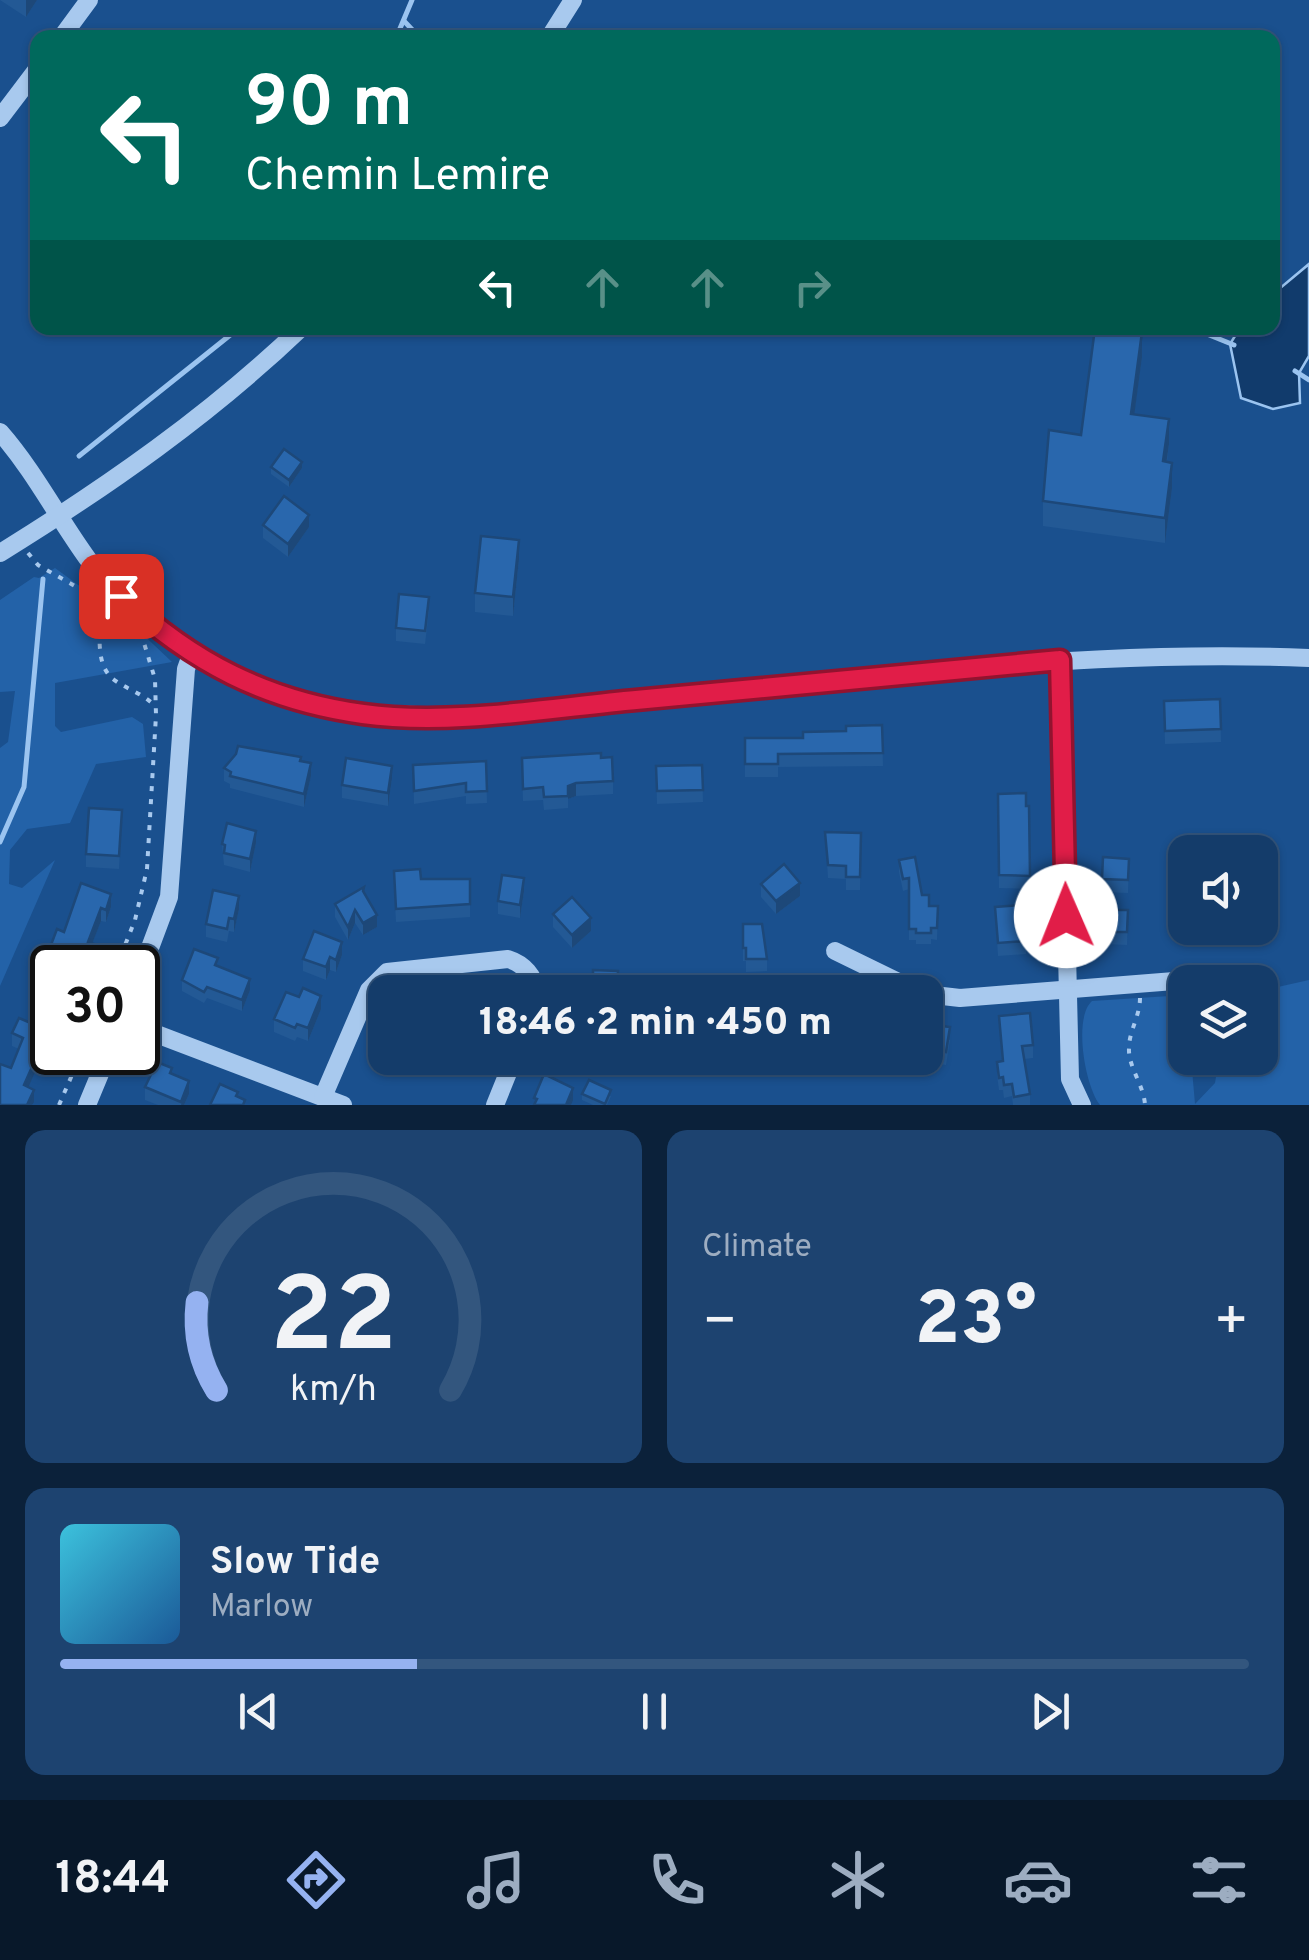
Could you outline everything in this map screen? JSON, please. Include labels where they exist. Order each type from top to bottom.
[{"type":"street","points":[[67,30],[89,0]]},
{"type":"street","points":[[554,30],[573,0]]},
{"type":"street","points":[[0,118],[30,79]]},
{"type":"street","points":[[0,553],[60,516],[204,412],[293,335]]},
{"type":"street","points":[[0,432],[91,563],[144,618],[192,654],[241,680],[284,696],[363,714],[396,717],[544,709],[1060,660],[1183,654],[1309,658]]},
{"type":"street","points":[[151,945],[169,898],[186,669],[192,654]]},
{"type":"street","points":[[1060,660],[1070,1079],[1082,1105]]},
{"type":"street","points":[[835,951],[885,975]]},
{"type":"street","points":[[384,975],[508,959],[519,962],[529,975]]},
{"type":"street","points":[[943,996],[960,998],[1168,982]]},
{"type":"street","points":[[323,1097],[368,992]]},
{"type":"street","points":[[160,1034],[342,1105]]},
{"type":"street","points":[[87,1105],[99,1075]]},
{"type":"street","points":[[495,1105],[507,1075]]},
{"type":"path","points":[[18,541],[38,564],[101,602]]},
{"type":"path","points":[[87,591],[100,615],[97,627],[104,667],[113,679],[142,693],[155,706],[156,714]]},
{"type":"path","points":[[126,945],[136,920],[147,869],[156,714],[155,679],[142,635]]},
{"type":"path","points":[[1139,984],[1140,1010],[1128,1045],[1145,1105]]},
{"type":"path","points":[[60,1105],[72,1075]]},
{"type":"shaded area","points":[[1309,264],[1309,356],[1299,373],[1300,403],[1273,409],[1241,398],[1230,344],[1236,335],[1280,335],[1280,288]]},
{"type":"shaded area","points":[[55,568],[134,626],[172,662],[55,683],[55,726],[61,732],[132,717],[143,724],[146,757],[96,764],[70,823],[27,829],[10,850],[9,884],[22,888],[55,860],[0,986],[0,748],[8,742],[15,691],[0,692],[0,600]]},
{"type":"shaded area","points":[[1309,980],[1309,1105],[1100,1105],[1083,1052],[1083,1022],[1092,1001],[1168,996],[1168,1075],[1192,1075],[1195,1104],[1215,1083],[1216,1075],[1278,1075],[1278,987]]},
{"type":"building","points":[[1094,335],[1142,335],[1131,414],[1169,419],[1163,461],[1172,463],[1165,518],[1043,501],[1049,430],[1081,435]]},
{"type":"building","points":[[284,449],[302,462],[289,480],[271,467]]},
{"type":"building","points":[[284,496],[309,515],[288,544],[263,525]]},
{"type":"building","points":[[481,536],[519,540],[513,597],[475,593]]},
{"type":"building","points":[[399,594],[429,597],[425,631],[396,628]]},
{"type":"building","points":[[1220,699],[1221,729],[1165,731],[1164,701]]},
{"type":"building","points":[[882,725],[883,753],[778,754],[778,764],[745,764],[745,738],[803,738],[803,732]]},
{"type":"building","points":[[238,746],[301,757],[300,761],[311,763],[304,794],[230,776],[231,772],[224,768]]},
{"type":"building","points":[[601,753],[601,758],[612,757],[613,781],[576,783],[568,786],[568,796],[544,797],[543,787],[523,789],[522,758]]},
{"type":"building","points":[[346,758],[392,766],[388,793],[342,785]]},
{"type":"building","points":[[486,761],[487,791],[466,792],[466,783],[414,791],[413,765]]},
{"type":"building","points":[[702,765],[703,790],[657,791],[656,766]]},
{"type":"building","points":[[1026,793],[1030,876],[999,875],[998,794]]},
{"type":"building","points":[[89,808],[122,810],[119,856],[86,854]]},
{"type":"building","points":[[227,823],[256,831],[250,859],[224,853]]},
{"type":"building","points":[[825,832],[861,833],[860,877],[846,877],[846,866],[828,865]]},
{"type":"building","points":[[915,857],[922,895],[929,895],[929,906],[938,906],[937,928],[931,928],[931,933],[909,929],[909,878],[903,879],[899,860]]},
{"type":"building","points":[[1103,857],[1129,859],[1128,880],[1102,879]]},
{"type":"building","points":[[784,864],[800,883],[776,901],[761,884]]},
{"type":"building","points":[[420,869],[421,879],[470,879],[470,904],[396,909],[394,871]]},
{"type":"building","points":[[502,875],[524,878],[520,905],[498,901]]},
{"type":"building","points":[[81,883],[111,894],[88,942],[94,945],[51,945],[57,929],[64,932]]},
{"type":"building","points":[[364,887],[377,915],[363,923],[355,910],[348,927],[335,904]]},
{"type":"building","points":[[213,890],[239,896],[234,919],[229,918],[227,929],[206,924]]},
{"type":"building","points":[[572,897],[591,918],[572,935],[553,914]]},
{"type":"building","points":[[1023,905],[1026,941],[998,943],[995,907]]},
{"type":"building","points":[[1104,910],[1128,910],[1127,932],[1104,932]]},
{"type":"building","points":[[743,924],[762,924],[767,959],[746,959]]},
{"type":"building","points":[[314,931],[342,942],[336,960],[330,957],[326,967],[303,959]]},
{"type":"building","points":[[194,949],[218,958],[215,965],[250,979],[242,1000],[207,987],[204,992],[182,980]]},
{"type":"building","points":[[593,970],[618,971],[618,975],[593,975]]},
{"type":"building","points":[[303,988],[321,996],[308,1028],[297,1024],[295,1028],[274,1019],[286,992],[299,997]]},
{"type":"building","points":[[1030,1013],[1033,1045],[1022,1046],[1030,1094],[1014,1097],[1012,1084],[1004,1085],[1003,1077],[999,1078],[997,1062],[1003,1061],[999,1016]]},
{"type":"building","points":[[19,1018],[30,1023],[30,1072],[24,1085],[34,1090],[27,1105],[0,1105],[0,1064],[11,1068],[23,1038],[12,1033]]},
{"type":"building","points":[[943,1026],[950,1027],[946,1052],[943,1052]]},
{"type":"building","points":[[160,1063],[172,1068],[170,1073],[189,1081],[181,1102],[145,1087],[151,1075],[160,1075]]},
{"type":"building","points":[[544,1075],[573,1088],[566,1105],[534,1105]]},
{"type":"building","points":[[589,1080],[611,1090],[605,1104],[582,1094]]},
{"type":"building","points":[[220,1084],[238,1092],[236,1096],[245,1100],[243,1105],[210,1105]]},
{"type":"waterway","points":[[399,30],[412,0]]},
{"type":"waterway","points":[[404,21],[412,30]]},
{"type":"waterway","points":[[79,456],[230,335]]},
{"type":"waterway","points":[[1209,335],[1234,345]]},
{"type":"waterway","points":[[1295,371],[1309,380]]},
{"type":"waterway","points":[[0,842],[24,787],[43,579]]},
{"type":"route","points":[[121,596],[192,654],[241,680],[329,708],[396,717],[544,709],[1060,660],[1066,916]]}]
